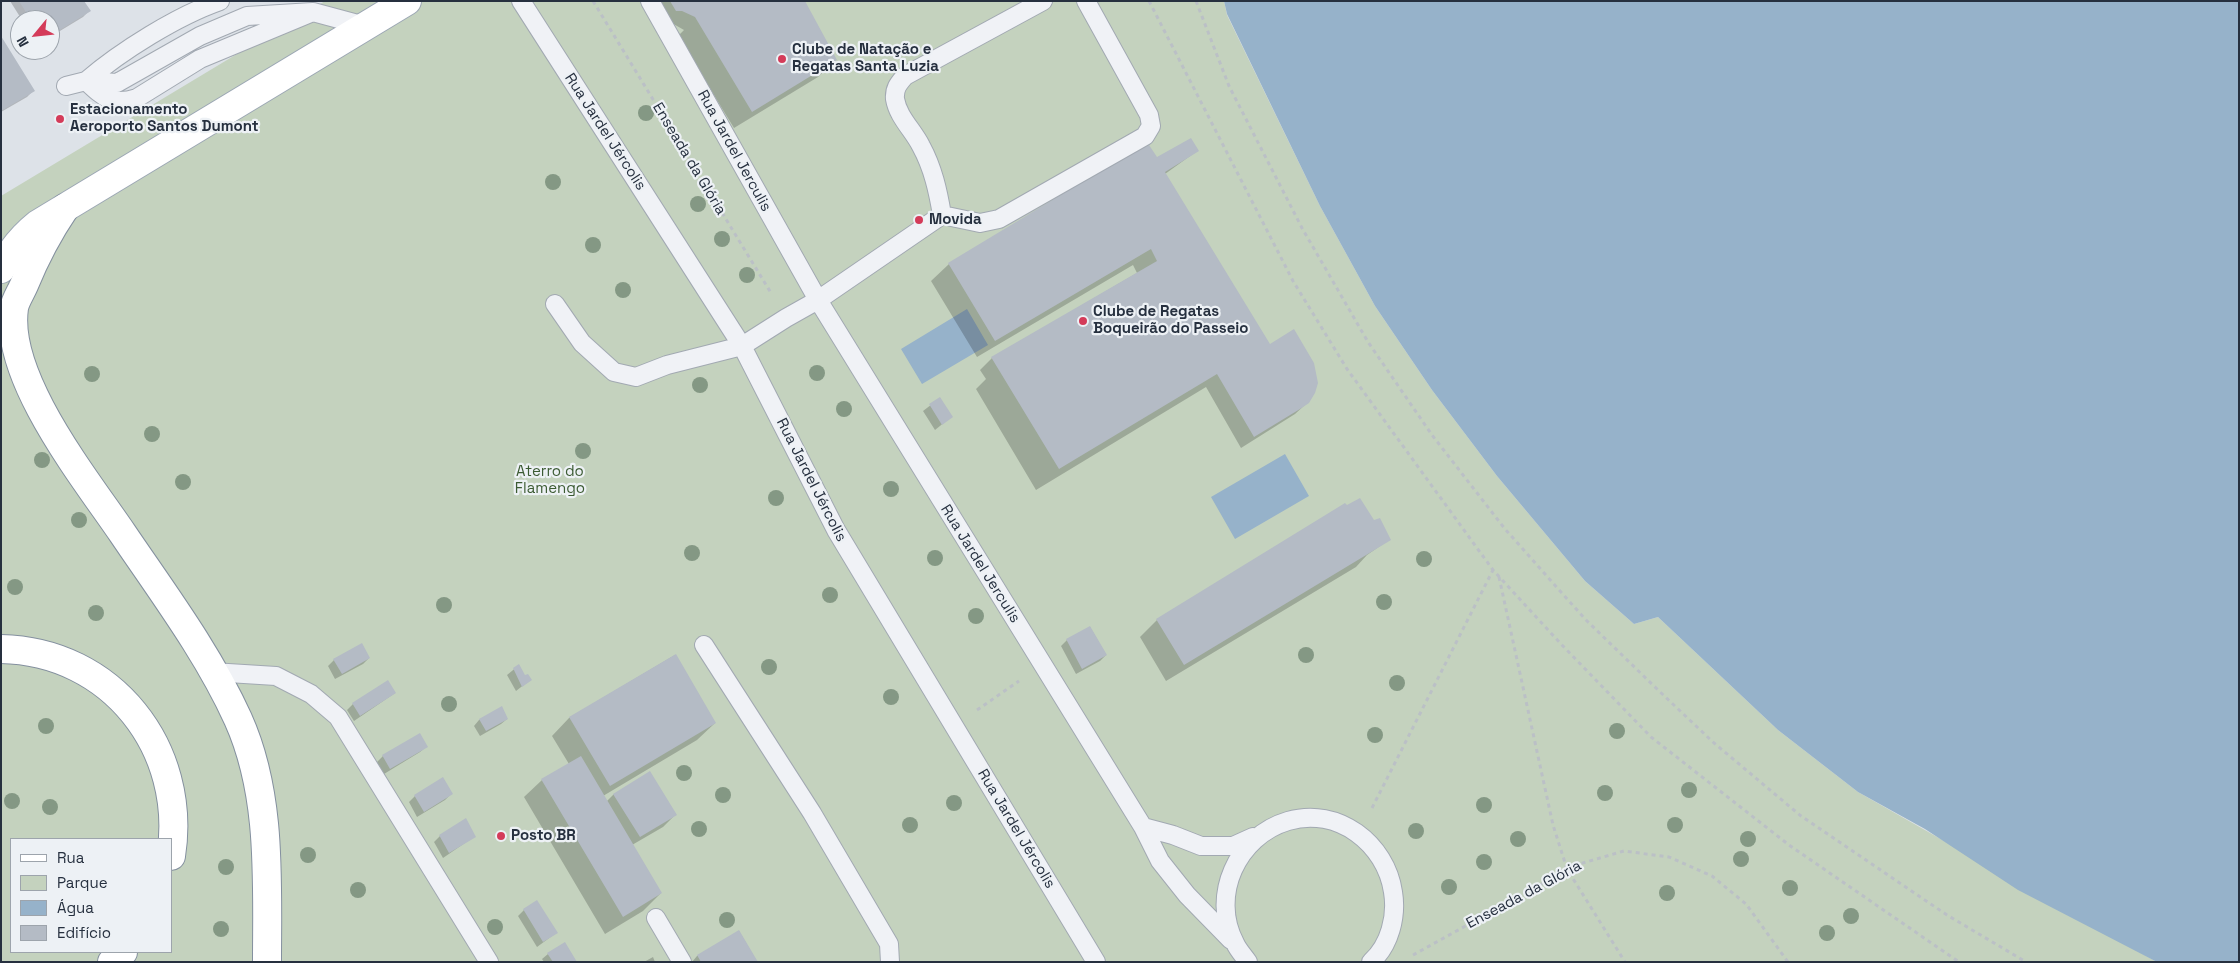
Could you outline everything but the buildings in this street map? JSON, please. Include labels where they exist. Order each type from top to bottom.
[{"type":"main road","points":[[1,269],[8,256],[27,232],[407,1]]},
{"type":"main road","points":[[65,208],[43,241],[14,308],[15,345],[30,387],[61,443],[189,633],[238,719],[255,768],[266,842],[267,962]]},
{"type":"main road","points":[[1,649],[58,658],[85,671],[117,695],[142,724],[158,752],[167,773],[173,800],[174,828],[172,847]]},
{"type":"main road","points":[[112,962],[122,953]]},
{"type":"lane","points":[[66,86],[86,81],[108,63],[127,51],[200,8],[220,1]]},
{"type":"lane","points":[[268,1],[365,26]]},
{"type":"lane","name":"Rua Jardel Jércolis","points":[[521,1],[742,346],[836,530],[1096,962]]},
{"type":"lane","name":"Rua Jardel Jerculis","points":[[650,1],[818,300],[1143,827],[1160,861],[1181,888],[1235,943]]},
{"type":"lane","points":[[942,216],[934,176],[921,146],[898,109],[895,97],[896,87],[905,76],[1043,1]]},
{"type":"lane","points":[[555,304],[582,343],[614,372],[636,377],[667,366],[742,346],[818,300],[942,216],[980,223],[998,219],[1145,136],[1151,126],[1149,115],[1086,1]]},
{"type":"lane","points":[[86,81],[100,94],[112,101],[131,100],[200,59],[313,12]]},
{"type":"lane","points":[[704,645],[812,814],[889,944],[890,962]]},
{"type":"lane","points":[[212,672],[276,676],[310,694],[338,717],[488,962]]},
{"type":"lane","points":[[1143,827],[1173,835],[1201,846],[1233,846],[1288,821],[1313,818],[1337,822],[1359,833],[1378,853],[1391,878],[1395,905],[1390,932],[1377,957],[1371,962]]},
{"type":"lane","points":[[1248,962],[1235,943],[1227,918],[1225,893],[1233,868],[1247,846],[1266,830]]},
{"type":"lane","points":[[656,918],[682,962]]},
{"type":"path","name":"Enseada da Glória","points":[[593,1],[786,318]]},
{"type":"path","points":[[1149,1],[1293,281],[1347,369],[1493,570],[1560,644],[1651,737],[1789,845],[1959,962]]},
{"type":"path","points":[[1196,1],[1229,86],[1302,228],[1368,342],[1432,435],[1505,528],[1585,619],[1656,689],[1714,743],[1794,810],[1947,915],[2026,962]]},
{"type":"path","points":[[1359,833],[1493,570]]},
{"type":"path","points":[[1499,577],[1553,825],[1567,869],[1625,962]]},
{"type":"path","points":[[954,727],[1042,664]]},
{"type":"path","name":"Enseada da Glória","points":[[1412,956],[1567,869],[1624,851],[1669,857],[1712,876],[1746,904],[1788,962]]},
{"type":"green space","name":"Aterro do Flamengo","points":[[325,1],[1224,1],[1227,15],[1320,206],[1375,306],[1432,390],[1497,476],[1585,581],[1634,624],[1658,617],[1778,730],[1858,792],[2157,962],[1,962],[1,196]]},
{"type":"water","points":[[1224,1],[2239,1],[2239,962],[2157,962],[2018,890],[1925,829],[1858,792],[1778,730],[1658,617],[1634,624],[1585,581],[1497,476],[1432,390],[1375,306],[1320,206],[1227,14]]},
{"type":"water","points":[[967,309],[988,345],[922,384],[901,349]]},
{"type":"water","points":[[1285,454],[1309,496],[1235,539],[1211,497]]},
{"type":"place","name":"Clube de Natação e Regatas Santa Luzia","points":[[782,59]]},
{"type":"place","name":"Estacionamento Aeroporto Santos Dumont","points":[[60,119]]},
{"type":"place","name":"Movida","points":[[919,220]]},
{"type":"place","name":"Clube de Regatas Boqueirão do Passeio","points":[[1083,321]]},
{"type":"place","name":"Posto BR","points":[[501,836]]}]
